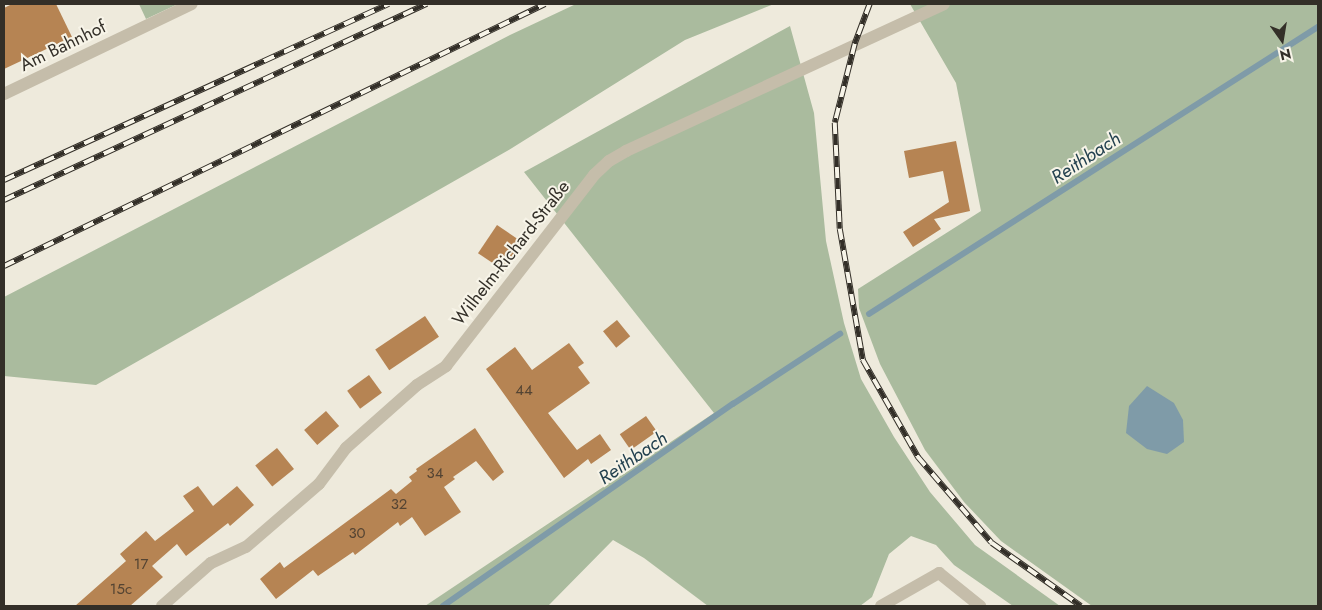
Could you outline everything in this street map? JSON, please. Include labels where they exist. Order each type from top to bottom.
[{"type":"street","name":"Am Bahnhof","points":[[4,94],[192,4]]},
{"type":"street","name":"Wilhelm-Richard-Straße","points":[[162,606],[211,563],[246,547],[318,484],[346,448],[418,385],[446,366],[594,175],[609,161],[644,142],[944,4]]},
{"type":"street","points":[[880,606],[939,573],[980,606]]},
{"type":"green space","points":[[139,4],[178,4],[146,19]]},
{"type":"green space","points":[[576,4],[774,4],[685,40],[507,151],[96,385],[4,376],[4,297],[510,35]]},
{"type":"green space","points":[[910,4],[1318,4],[1318,606],[1092,606],[1001,541],[964,502],[925,450],[880,364],[859,308],[858,289],[981,211],[956,83]]},
{"type":"green space","points":[[790,26],[814,113],[826,241],[844,323],[861,379],[894,437],[930,492],[975,545],[1060,606],[1013,606],[954,565],[936,545],[911,536],[889,554],[872,597],[860,606],[708,606],[644,558],[613,540],[548,606],[425,606],[714,413],[524,172]]},
{"type":"water","points":[[1147,386],[1174,403],[1183,420],[1184,442],[1167,454],[1147,449],[1126,433],[1129,406]]},
{"type":"building","points":[[12,4],[56,4],[72,37],[4,69],[4,8]]},
{"type":"building","points":[[956,141],[970,211],[934,219],[941,229],[913,247],[903,232],[949,202],[943,171],[909,178],[904,151]]},
{"type":"building","points":[[497,225],[524,243],[505,271],[478,253]]},
{"type":"building","points":[[425,316],[439,337],[389,370],[375,350]]},
{"type":"building","points":[[617,320],[630,336],[616,348],[603,331]]},
{"type":"building","points":[[569,343],[584,363],[578,367],[590,383],[548,413],[577,450],[600,434],[611,450],[591,464],[588,459],[564,478],[486,369],[515,347],[532,370]]},
{"type":"building","points":[[369,375],[382,393],[360,409],[347,391]]},
{"type":"building","points":[[326,411],[339,426],[317,445],[304,430]]},
{"type":"building","points":[[646,416],[657,432],[631,450],[620,434]]},
{"type":"building","points":[[475,428],[504,472],[493,481],[476,461],[453,477],[455,479],[444,487],[461,512],[425,536],[412,517],[400,526],[398,522],[355,555],[353,552],[318,576],[313,570],[276,599],[260,579],[280,562],[284,568],[391,489],[396,494],[412,481],[409,477],[417,471],[416,469]]},
{"type":"building","points":[[277,448],[294,469],[272,487],[255,466]]},
{"type":"building","points":[[198,486],[213,506],[237,486],[254,505],[230,526],[228,523],[186,556],[177,544],[152,566],[163,577],[130,606],[75,606],[126,561],[120,554],[146,531],[155,541],[194,511],[183,496]]},
{"type":"waterway","name":"Reithbach","points":[[869,314],[1318,27]]},
{"type":"waterway","name":"Reithbach","points":[[443,606],[733,404],[840,334]]},
{"type":"railway","points":[[4,180],[389,4]]},
{"type":"railway","points":[[4,200],[427,4]]},
{"type":"railway","points":[[4,266],[545,4]]},
{"type":"railway","points":[[870,4],[855,44],[835,123],[840,229],[863,360],[918,457],[992,543],[1081,606]]}]
